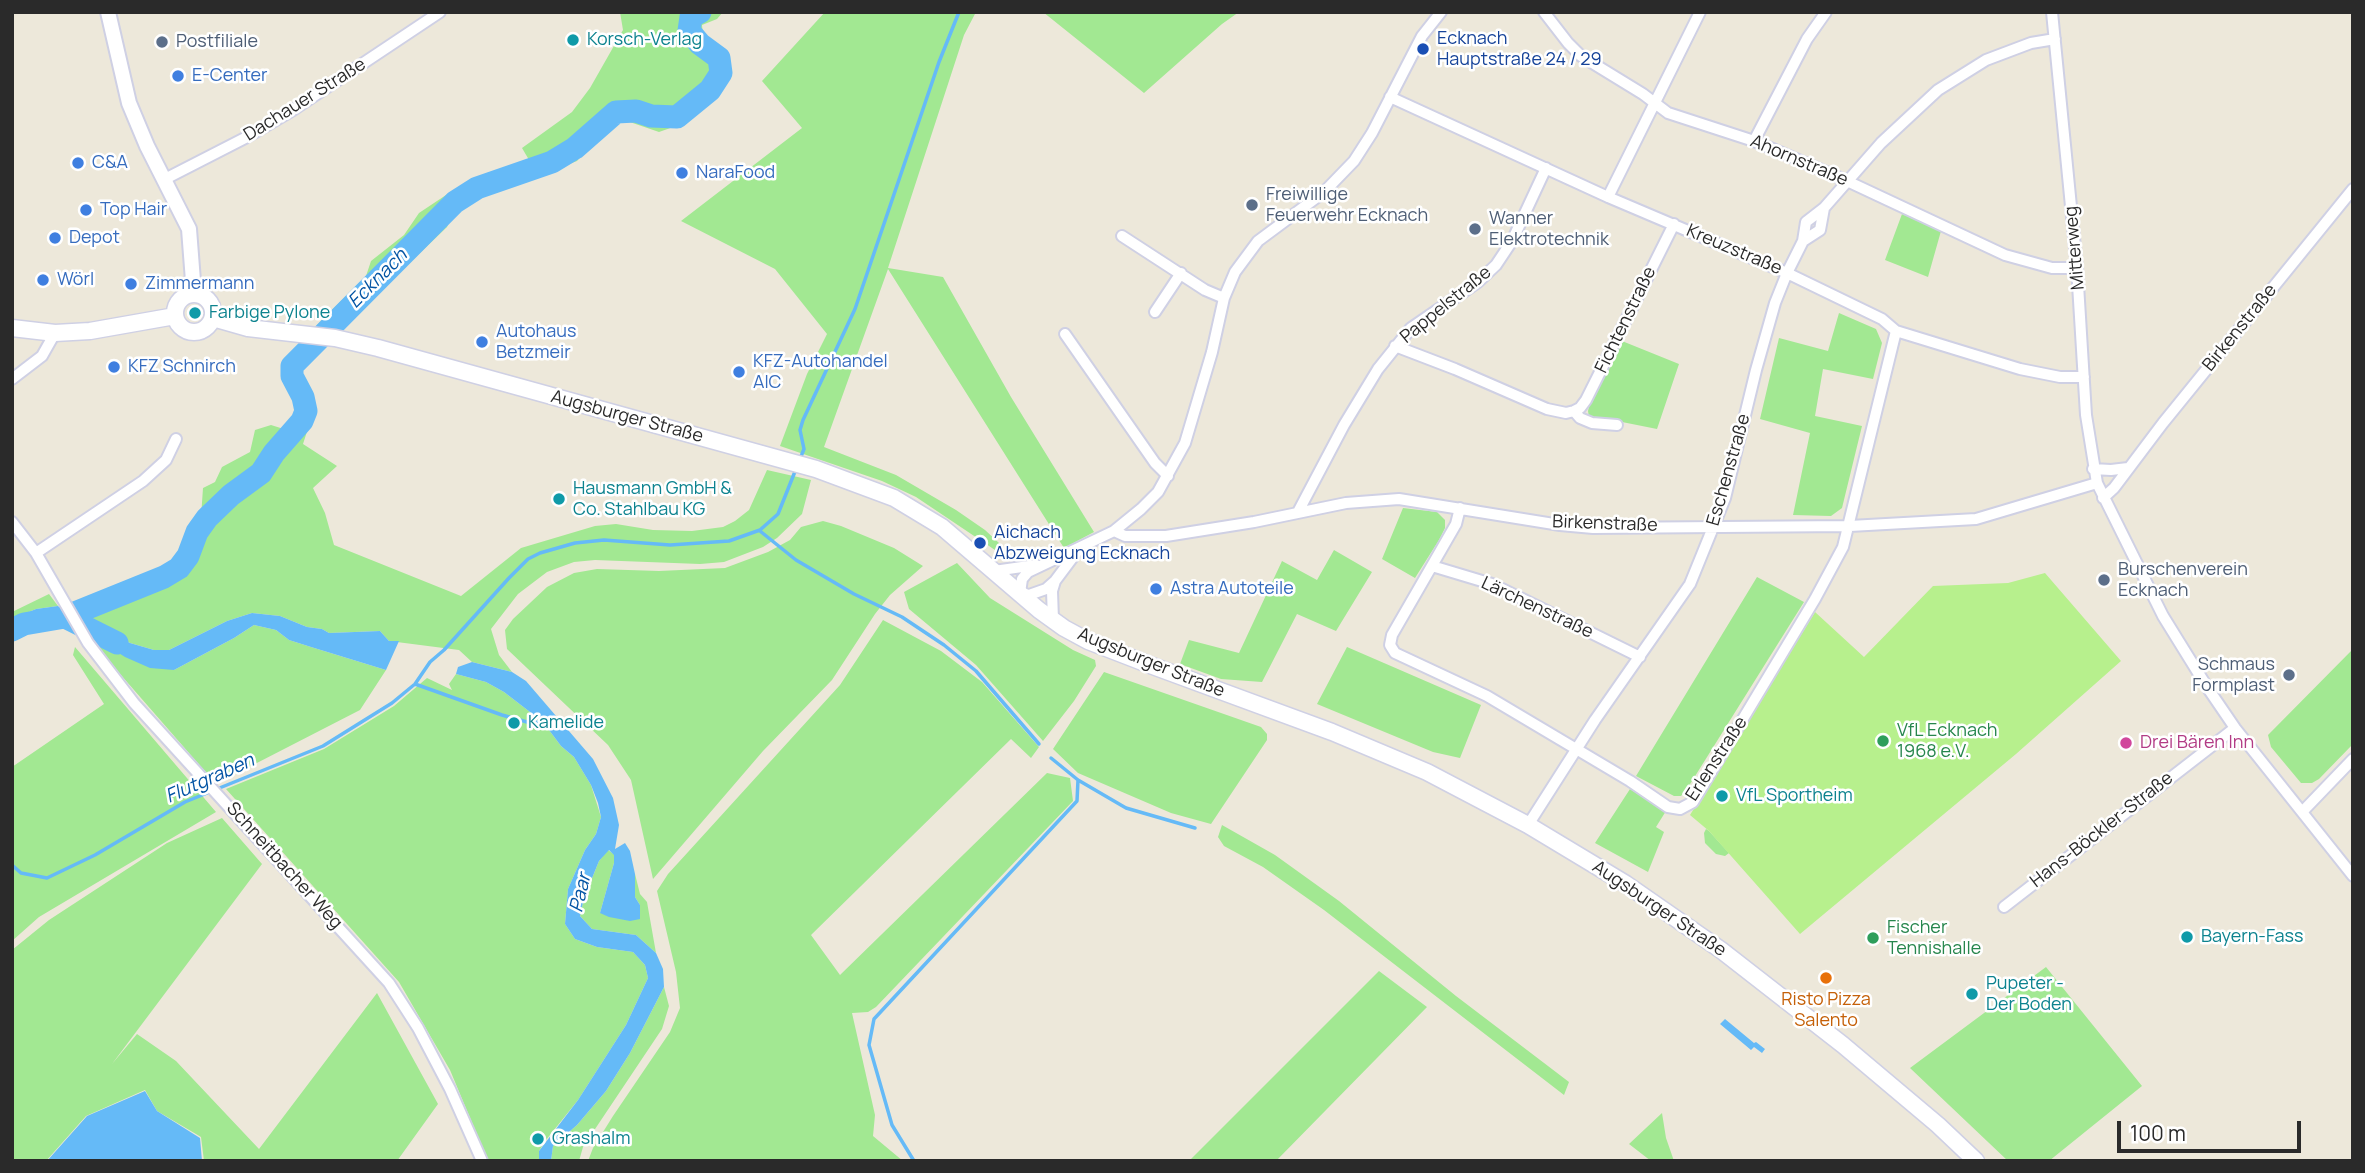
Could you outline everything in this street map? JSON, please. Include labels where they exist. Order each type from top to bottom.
[{"type":"main road","points":[[194,294],[208,300],[214,318],[207,328],[192,332],[180,326],[175,316],[177,304],[182,298],[194,294]]},
{"type":"main road","points":[[12,328],[55,333],[111,329],[175,316]]},
{"type":"main road","name":"Augsburger Straße","points":[[214,318],[270,332],[335,338],[408,356],[816,469],[876,490],[912,507],[942,527],[1053,620],[1088,640],[1332,732],[1427,772],[1528,825],[1626,884],[1721,950],[1843,1045],[1938,1125],[1976,1161]]},
{"type":"street","points":[[108,12],[129,103],[147,146],[190,229],[194,294]]},
{"type":"street","name":"Dachauer Straße","points":[[165,178],[247,137],[293,110],[440,12]]},
{"type":"street","points":[[1055,582],[1037,593],[1020,593],[1022,579],[1028,572],[1114,531],[1141,509],[1168,477],[1185,443],[1196,411],[1224,298],[1235,272],[1258,241],[1324,192],[1354,161],[1372,134],[1422,36],[1441,12]]},
{"type":"street","name":"Ahornstraße","points":[[1544,12],[1581,56],[1643,94],[1668,113],[1754,141],[2005,255],[2052,268],[2077,268]]},
{"type":"street","points":[[1608,197],[1700,12]]},
{"type":"street","points":[[1754,141],[1807,39],[1826,12]]},
{"type":"street","name":"Mitterweg","points":[[2052,12],[2096,483],[2163,615],[2207,687],[2235,728],[2353,876]]},
{"type":"street","name":"Eschenstraße","points":[[1528,825],[1690,584],[1725,498],[1756,370],[1787,273],[1803,241],[1806,222],[1824,208],[1906,118],[1938,90],[1986,60],[2031,43],[2055,39]]},
{"type":"street","name":"Kreuzstraße","points":[[1390,97],[1608,197],[1787,273],[1882,319],[1896,331],[2020,369],[2060,377],[2084,377]]},
{"type":"street","name":"Pappelstraße","points":[[1298,512],[1344,425],[1378,369],[1411,328],[1478,282],[1496,265],[1512,241],[1546,168]]},
{"type":"street","name":"Birkenstraße","points":[[2103,498],[2114,488],[2353,189]]},
{"type":"street","name":"Fichtenstraße","points":[[1574,411],[1586,400],[1674,224]]},
{"type":"street","points":[[1122,236],[1205,290],[1224,298]]},
{"type":"street","points":[[1154,312],[1181,273]]},
{"type":"street","name":"Erlenstraße","points":[[1460,508],[1456,524],[1392,635],[1390,645],[1395,653],[1487,696],[1668,807],[1680,809],[1693,802],[1815,599],[1843,547],[1896,331]]},
{"type":"street","points":[[12,379],[42,356],[55,333]]},
{"type":"street","points":[[1065,334],[1155,463],[1168,477]]},
{"type":"street","points":[[1395,346],[1547,409],[1566,413],[1574,411],[1580,418],[1592,423],[1617,425]]},
{"type":"street","points":[[36,553],[143,481],[166,460],[176,439]]},
{"type":"street","points":[[2093,469],[2128,468]]},
{"type":"street","name":"Birkenstraße","points":[[1114,531],[1125,536],[1166,536],[1377,500],[1419,501],[1560,525],[1594,528],[1850,526],[1976,519],[2096,483]]},
{"type":"street","name":"Schneitbacher Weg","points":[[12,522],[36,553],[88,643],[134,703],[388,983],[431,1053],[482,1161]]},
{"type":"street","points":[[1053,620],[1052,592],[1055,582],[1079,549]]},
{"type":"street","points":[[994,571],[1042,564]]},
{"type":"street","name":"Lärchenstraße","points":[[1432,566],[1492,584],[1640,657]]},
{"type":"street","name":"Hans-Böckler-Straße","points":[[2004,907],[2235,728]]},
{"type":"street","points":[[2303,811],[2353,759]]},
{"type":"green space","points":[[620,12],[723,12],[717,19],[702,25],[703,36],[723,51],[730,70],[704,104],[679,125],[659,132],[621,119],[608,125],[577,161],[455,208],[447,227],[341,329],[317,325],[366,276],[371,261],[404,235],[419,213],[452,191],[532,165],[522,148],[572,112],[590,88],[623,30]]},
{"type":"green space","points":[[825,12],[976,12],[964,35],[888,268],[943,277],[1011,397],[1094,532],[1064,548],[888,269],[824,447],[896,475],[956,510],[999,543],[995,550],[916,497],[882,481],[780,446],[807,374],[827,334],[775,269],[681,221],[802,128],[762,81]]},
{"type":"green space","points":[[1043,12],[1239,12],[1144,93]]},
{"type":"green space","points":[[1902,214],[1941,231],[1928,277],[1885,260]]},
{"type":"green space","points":[[1839,313],[1876,329],[1882,343],[1873,379],[1823,369],[1815,416],[1862,426],[1842,508],[1831,516],[1793,515],[1810,433],[1760,419],[1779,338],[1828,351]]},
{"type":"green space","points":[[1622,341],[1679,364],[1657,429],[1589,417],[1590,403]]},
{"type":"green space","points":[[304,346],[315,349],[295,370],[294,375],[307,394],[313,413],[303,444],[337,466],[313,488],[325,513],[334,545],[461,596],[521,548],[595,526],[616,524],[653,530],[692,531],[723,527],[749,510],[767,470],[811,480],[802,514],[777,538],[763,547],[724,562],[700,564],[595,560],[574,562],[547,572],[518,594],[491,629],[499,655],[512,672],[472,662],[459,650],[389,641],[380,631],[329,633],[280,616],[252,613],[227,621],[169,650],[154,650],[130,643],[89,625],[174,670],[254,625],[276,630],[289,640],[386,670],[360,710],[216,784],[93,643],[79,608],[184,555],[190,543],[187,535],[191,526],[201,517],[203,488],[215,482],[222,467],[250,452],[255,430],[271,425],[287,430],[297,422],[301,413],[299,397],[286,375],[286,368]]},
{"type":"green space","points":[[1403,508],[1437,512],[1445,520],[1445,528],[1439,540],[1415,578],[1382,559]]},
{"type":"green space","points":[[823,521],[894,548],[923,566],[890,595],[832,680],[763,751],[653,879],[631,780],[608,745],[507,649],[505,630],[547,587],[574,573],[597,569],[659,571],[725,568],[768,552],[790,540],[801,527]]},
{"type":"green space","points":[[1334,550],[1372,572],[1336,631],[1297,614],[1262,682],[1221,679],[1180,664],[1189,640],[1239,653],[1282,561],[1317,580]]},
{"type":"green space","points":[[957,563],[990,598],[1073,650],[1095,660],[1096,666],[1074,701],[1043,741],[976,665],[909,609],[904,592]]},
{"type":"green space","name":"VfL Ecknach 1968 e.V.","points":[[2045,573],[2121,661],[2016,754],[1800,934],[1709,831],[1690,815],[1815,612],[1864,657],[1933,586],[2008,583]]},
{"type":"green space","points":[[1757,577],[1804,602],[1687,789],[1681,796],[1674,796],[1636,776]]},
{"type":"green space","points":[[49,594],[58,606],[36,609],[12,619],[12,612]]},
{"type":"green space","points":[[883,620],[941,651],[982,682],[1039,747],[1031,758],[1011,739],[811,935],[840,975],[1047,773],[1070,778],[1073,801],[876,1007],[868,1012],[852,1013],[875,1115],[873,1136],[903,1161],[588,1161],[613,1116],[670,1032],[680,1008],[676,972],[657,891],[668,874],[840,685]]},
{"type":"green space","points":[[75,647],[216,812],[39,917],[12,941],[12,767],[104,704],[73,655]]},
{"type":"green space","points":[[1347,647],[1481,705],[1460,758],[1433,752],[1317,704]]},
{"type":"green space","points":[[2353,649],[2353,744],[2319,779],[2312,783],[2301,783],[2271,747],[2268,735]]},
{"type":"green space","points":[[1104,672],[1261,727],[1267,734],[1267,740],[1211,824],[1171,813],[1078,773],[1053,749]]},
{"type":"green space","points":[[456,674],[486,682],[504,692],[543,722],[561,746],[574,757],[591,785],[601,817],[596,834],[585,850],[568,889],[565,924],[575,939],[597,947],[633,952],[645,965],[648,978],[626,1025],[578,1100],[546,1140],[539,1151],[539,1161],[488,1161],[450,1070],[399,982],[226,789],[324,749],[394,706],[427,678],[452,690],[449,684]]},
{"type":"green space","points":[[1630,789],[1666,811],[1656,827],[1664,832],[1648,872],[1595,843]]},
{"type":"green space","points":[[222,818],[262,864],[112,1064],[137,1034],[176,1061],[259,1149],[377,993],[438,1104],[397,1161],[204,1161],[201,1137],[157,1111],[145,1090],[86,1116],[46,1161],[12,1161],[12,950],[49,920],[167,843]]},
{"type":"green space","points":[[1222,825],[1275,855],[1339,901],[1456,996],[1569,1082],[1564,1095],[1324,910],[1263,867],[1224,846],[1218,837]]},
{"type":"green space","points":[[1706,829],[1729,853],[1725,856],[1716,854],[1705,843]]},
{"type":"green space","points":[[608,850],[615,855],[614,863],[600,913],[640,905],[635,897],[635,874],[640,894],[647,902],[656,953],[636,935],[592,929],[580,916],[599,861]]},
{"type":"green space","points":[[2046,967],[2142,1086],[2049,1161],[2008,1161],[1910,1068]]},
{"type":"green space","points":[[1379,971],[1427,1007],[1276,1161],[1189,1161]]},
{"type":"green space","points":[[664,987],[669,1006],[662,1029],[583,1147],[579,1161],[551,1161],[553,1146],[577,1125],[606,1091],[630,1053]]},
{"type":"green space","points":[[1662,1113],[1666,1138],[1674,1161],[1651,1161],[1629,1144]]},
{"type":"water","points":[[58,606],[64,624],[23,630],[12,637],[12,619],[36,609]]},
{"type":"water","points":[[252,613],[280,616],[329,633],[380,631],[389,641],[399,641],[386,670],[289,640],[276,630],[254,625],[174,670],[150,668],[125,657],[100,641],[92,633],[89,624],[130,643],[154,650],[169,650],[227,621]]},
{"type":"water","name":"Paar","points":[[472,662],[512,672],[526,681],[593,759],[613,798],[619,825],[615,849],[625,843],[630,851],[640,919],[630,921],[600,913],[614,863],[614,855],[609,850],[599,861],[580,916],[592,929],[636,935],[656,953],[663,969],[664,987],[630,1053],[606,1091],[577,1125],[553,1146],[551,1161],[539,1161],[539,1151],[578,1100],[626,1025],[648,978],[645,965],[633,952],[597,947],[575,939],[565,924],[568,889],[585,850],[596,834],[601,817],[598,803],[591,785],[574,757],[561,746],[543,722],[504,692],[486,682],[456,674],[458,667]]},
{"type":"water","points":[[1725,1019],[1765,1049],[1762,1053],[1754,1047],[1751,1050],[1720,1024]]},
{"type":"water","points":[[145,1091],[157,1111],[200,1138],[202,1161],[47,1161],[87,1116]]},
{"type":"waterway","name":"Ecknach","points":[[65,617],[164,577],[179,568],[207,518],[231,495],[261,473],[274,453],[302,421],[306,411],[303,397],[292,376],[292,366],[455,202],[477,188],[552,162],[575,148],[616,112],[636,111],[651,116],[677,117],[710,90],[721,73],[719,58],[700,44],[689,31],[691,17],[700,12]]},
{"type":"waterway","points":[[800,459],[804,449],[800,430],[803,420],[855,309],[939,62],[959,12]]},
{"type":"waterway","name":"Flutgraben","points":[[12,865],[21,873],[47,878],[95,855],[185,802],[323,746],[392,703],[415,684],[430,662],[528,559],[575,543],[604,540],[670,545],[729,541],[760,530],[778,514],[796,469]]},
{"type":"waterway","points":[[760,531],[796,560],[854,594],[902,617],[944,645],[976,671],[1039,744]]},
{"type":"waterway","name":"Ecknach","points":[[12,630],[24,624],[65,617],[117,643]]},
{"type":"waterway","points":[[415,684],[502,715],[527,722],[546,722]]},
{"type":"waterway","points":[[1051,758],[1078,780],[1126,808],[1195,828]]},
{"type":"waterway","points":[[914,1161],[892,1125],[869,1045],[874,1019],[1077,801],[1078,780]]},
{"type":"place","name":"Korsch-Verlag","points":[[573,40]]},
{"type":"place","name":"Postfiliale","points":[[162,42]]},
{"type":"place","name":"Ecknach Hauptstraße 24 / 29","points":[[1423,49]]},
{"type":"place","name":"E-Center","points":[[178,76]]},
{"type":"place","name":"C&A","points":[[78,163]]},
{"type":"place","name":"NaraFood","points":[[682,173]]},
{"type":"place","name":"Freiwillige Feuerwehr Ecknach","points":[[1252,205]]},
{"type":"place","name":"Top Hair","points":[[86,210]]},
{"type":"place","name":"Wanner Elektrotechnik","points":[[1475,229]]},
{"type":"place","name":"Depot","points":[[55,238]]},
{"type":"place","name":"Wörl","points":[[43,280]]},
{"type":"place","name":"Zimmermann","points":[[131,284]]},
{"type":"place","name":"Farbige Pylone","points":[[195,313]]},
{"type":"place","name":"Autohaus Betzmeir","points":[[482,342]]},
{"type":"place","name":"KFZ Schnirch","points":[[114,367]]},
{"type":"place","name":"KFZ-Autohandel AIC","points":[[739,372]]},
{"type":"place","name":"Hausmann GmbH & Co. Stahlbau KG","points":[[559,499]]},
{"type":"place","name":"Aichach Abzweigung Ecknach","points":[[980,543]]},
{"type":"place","name":"Burschenverein Ecknach","points":[[2104,580]]},
{"type":"place","name":"Astra Autoteile","points":[[1156,589]]},
{"type":"place","name":"Schmaus Formplast","points":[[2289,675]]},
{"type":"place","name":"Kamelide","points":[[514,723]]},
{"type":"place","name":"VfL Ecknach 1968 e.V.","points":[[1883,741]]},
{"type":"place","name":"Drei Bären Inn","points":[[2126,743]]},
{"type":"place","name":"VfL Sportheim","points":[[1722,796]]},
{"type":"place","name":"Bayern-Fass","points":[[2187,937]]},
{"type":"place","name":"Fischer Tennishalle","points":[[1873,938]]},
{"type":"place","name":"Risto Pizza Salento","points":[[1826,978]]},
{"type":"place","name":"Pupeter - Der Boden","points":[[1972,994]]},
{"type":"place","name":"Grashalm","points":[[538,1139]]}]
